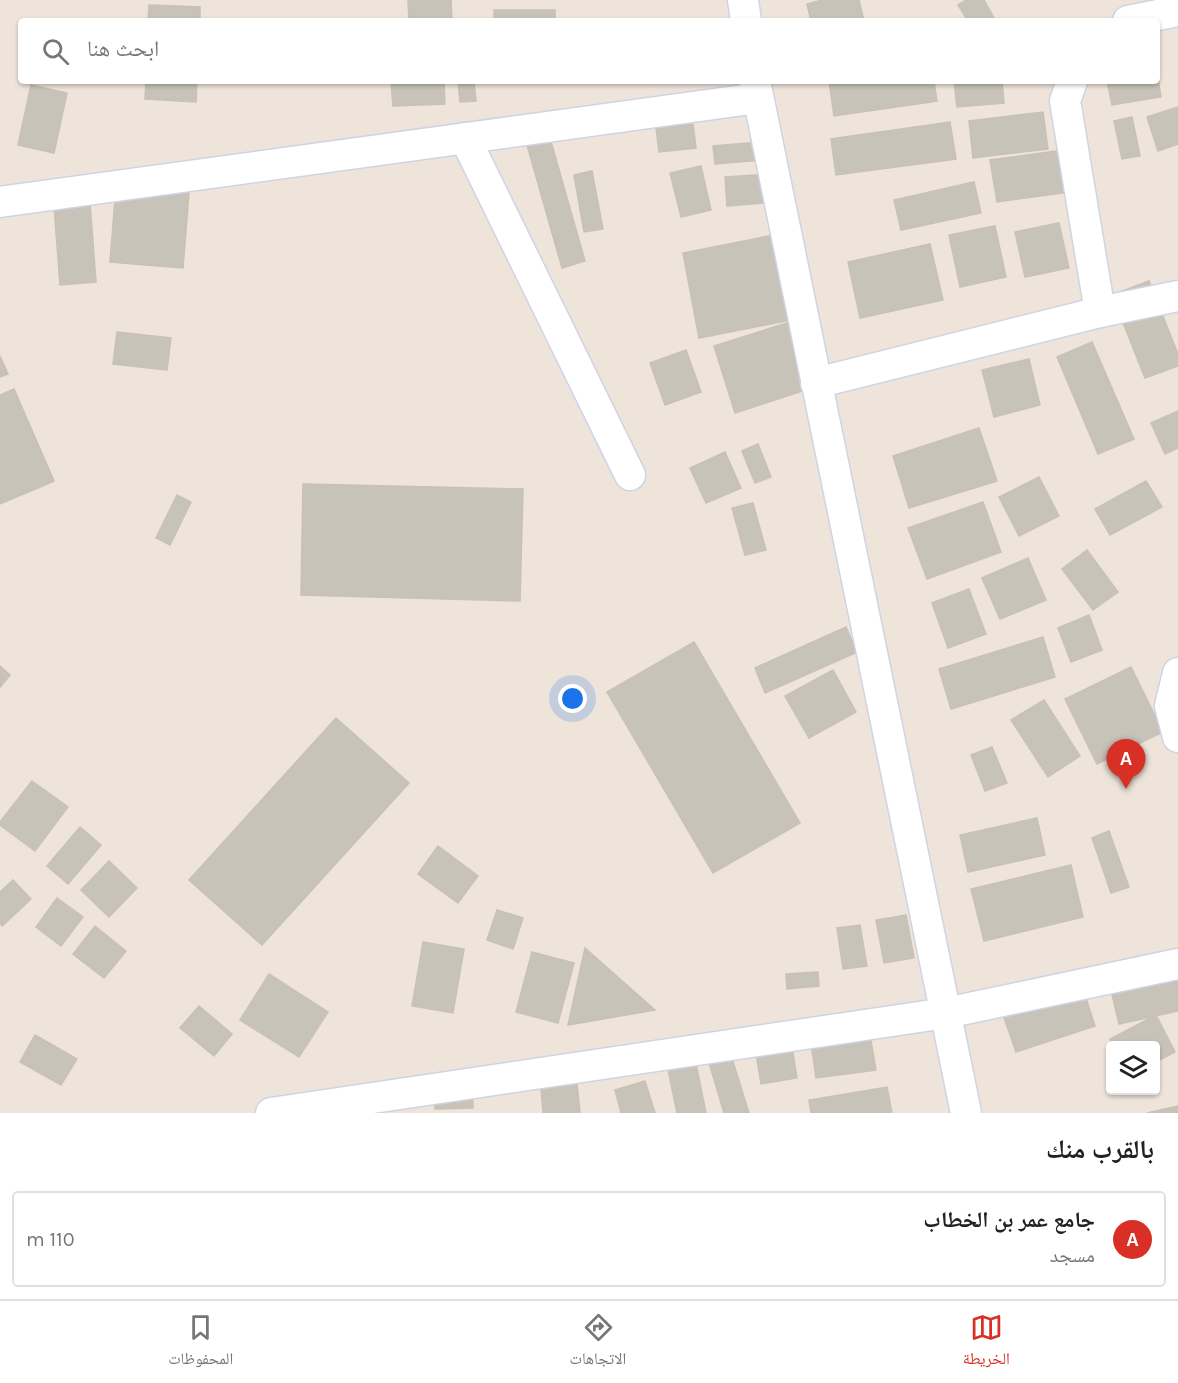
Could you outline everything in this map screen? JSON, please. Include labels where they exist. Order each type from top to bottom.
[{"type":"street","points":[[743,0],[746,18]]},
{"type":"street","points":[[1143,18],[1178,11]]},
{"type":"street","points":[[1071,84],[1065,101],[1100,312]]},
{"type":"street","points":[[0,202],[465,138],[756,89],[966,1113]]},
{"type":"street","points":[[465,138],[630,475]]},
{"type":"street","points":[[816,383],[1100,312],[1178,296]]},
{"type":"street","points":[[1178,674],[1170,706],[1178,737]]},
{"type":"street","points":[[271,1113],[946,1013],[1178,964]]},
{"type":"building","points":[[408,0],[451,0],[452,18],[409,18]]},
{"type":"building","points":[[822,0],[859,0],[863,18],[810,18],[807,4]]},
{"type":"building","points":[[966,0],[984,0],[994,18],[966,18],[958,5]]},
{"type":"building","points":[[149,5],[200,7],[200,18],[148,18]]},
{"type":"building","points":[[494,10],[555,10],[555,18],[494,18]]},
{"type":"building","points":[[146,84],[197,84],[196,102],[145,99]]},
{"type":"building","points":[[391,84],[444,84],[445,104],[393,106]]},
{"type":"building","points":[[458,84],[474,84],[476,101],[460,102]]},
{"type":"building","points":[[829,84],[934,84],[937,101],[834,116]]},
{"type":"building","points":[[954,84],[1002,84],[1004,103],[957,107]]},
{"type":"building","points":[[1108,84],[1159,84],[1161,97],[1112,105]]},
{"type":"building","points":[[31,85],[67,93],[54,153],[18,145]]},
{"type":"building","points":[[1178,107],[1178,144],[1158,151],[1147,117]]},
{"type":"building","points":[[1043,112],[1048,149],[973,158],[969,121]]},
{"type":"building","points":[[1132,117],[1140,156],[1122,159],[1114,121]]},
{"type":"building","points":[[950,122],[956,159],[836,175],[831,139]]},
{"type":"building","points":[[693,124],[696,148],[659,152],[656,128]]},
{"type":"building","points":[[550,138],[585,261],[562,268],[527,145]]},
{"type":"building","points":[[760,142],[762,160],[715,164],[713,146]]},
{"type":"building","points":[[1063,150],[1069,192],[997,202],[990,160]]},
{"type":"building","points":[[701,166],[711,210],[681,217],[670,173]]},
{"type":"building","points":[[592,171],[603,229],[584,232],[574,175]]},
{"type":"building","points":[[774,174],[776,202],[727,206],[725,177]]},
{"type":"building","points":[[974,182],[981,213],[901,230],[894,200]]},
{"type":"building","points":[[116,187],[189,193],[183,268],[110,262]]},
{"type":"building","points":[[90,203],[96,282],[60,285],[54,206]]},
{"type":"building","points":[[1059,223],[1069,268],[1025,277],[1015,232]]},
{"type":"building","points":[[995,226],[1006,277],[960,287],[949,235]]},
{"type":"building","points":[[774,235],[791,320],[699,338],[683,253]]},
{"type":"building","points":[[930,244],[943,300],[860,318],[848,262]]},
{"type":"building","points":[[1149,281],[1178,354],[1178,366],[1145,378],[1112,295]]},
{"type":"building","points":[[806,317],[827,383],[735,413],[714,346]]},
{"type":"building","points":[[117,332],[171,338],[167,370],[113,364]]},
{"type":"building","points":[[1092,342],[1134,439],[1098,454],[1057,357]]},
{"type":"building","points":[[686,350],[701,392],[665,405],[650,363]]},
{"type":"building","points":[[0,356],[8,374],[0,377]]},
{"type":"building","points":[[1029,359],[1040,405],[994,417],[982,370]]},
{"type":"building","points":[[14,389],[54,481],[0,504],[0,395]]},
{"type":"building","points":[[1178,411],[1178,448],[1165,454],[1151,423]]},
{"type":"building","points":[[979,428],[997,481],[909,508],[893,456]]},
{"type":"building","points":[[758,444],[771,477],[755,483],[742,451]]},
{"type":"building","points":[[725,452],[741,488],[706,503],[690,468]]},
{"type":"building","points":[[1039,477],[1059,516],[1019,536],[999,497]]},
{"type":"building","points":[[1146,481],[1162,507],[1110,535],[1095,509]]},
{"type":"building","points":[[303,484],[523,489],[520,601],[301,595]]},
{"type":"building","points":[[177,495],[191,502],[170,545],[156,538]]},
{"type":"building","points":[[983,502],[1001,552],[927,579],[908,528]]},
{"type":"building","points":[[753,503],[766,550],[745,555],[732,508]]},
{"type":"building","points":[[1087,550],[1118,592],[1093,610],[1062,569]]},
{"type":"building","points":[[1028,558],[1046,600],[1000,619],[982,578]]},
{"type":"building","points":[[969,589],[986,634],[948,648],[932,603]]},
{"type":"building","points":[[1089,615],[1102,650],[1071,662],[1058,628]]},
{"type":"building","points":[[846,627],[857,652],[765,693],[755,668]]},
{"type":"building","points":[[1043,637],[1055,677],[951,709],[939,669]]},
{"type":"building","points":[[694,642],[800,823],[713,873],[607,692]]},
{"type":"building","points":[[0,666],[10,675],[0,687]]},
{"type":"building","points":[[1131,667],[1163,732],[1097,764],[1065,699]]},
{"type":"building","points":[[833,670],[856,712],[809,738],[785,696]]},
{"type":"building","points":[[1044,700],[1080,756],[1048,777],[1011,720]]},
{"type":"building","points":[[336,718],[409,783],[262,945],[189,880]]},
{"type":"building","points":[[992,747],[1007,783],[985,791],[971,755]]},
{"type":"building","points":[[32,781],[68,807],[35,851],[0,825]]},
{"type":"building","points":[[1037,818],[1045,855],[968,872],[960,835]]},
{"type":"building","points":[[80,827],[101,845],[68,884],[47,866]]},
{"type":"building","points":[[1109,831],[1129,887],[1111,893],[1092,838]]},
{"type":"building","points":[[438,846],[478,876],[458,903],[418,874]]},
{"type":"building","points":[[109,861],[137,888],[109,917],[81,890]]},
{"type":"building","points":[[1071,865],[1083,917],[984,941],[971,889]]},
{"type":"building","points":[[13,880],[31,899],[2,926],[0,923],[0,892]]},
{"type":"building","points":[[57,898],[83,917],[61,946],[36,927]]},
{"type":"building","points":[[497,910],[523,918],[513,949],[487,940]]},
{"type":"building","points":[[906,915],[914,958],[884,963],[876,920]]},
{"type":"building","points":[[860,925],[867,966],[843,969],[837,928]]},
{"type":"building","points":[[95,926],[126,951],[104,978],[73,954]]},
{"type":"building","points":[[423,942],[464,949],[453,1013],[412,1006]]},
{"type":"building","points":[[585,948],[655,1010],[568,1025]]},
{"type":"building","points":[[532,952],[574,963],[558,1023],[516,1012]]},
{"type":"building","points":[[1178,953],[1178,1011],[1119,1024],[1106,969]]},
{"type":"building","points":[[818,972],[819,986],[787,989],[786,974]]},
{"type":"building","points":[[269,974],[328,1012],[299,1057],[240,1020]]},
{"type":"building","points":[[1080,980],[1095,1026],[1016,1052],[1000,1006]]},
{"type":"building","points":[[199,1006],[232,1034],[214,1056],[180,1028]]},
{"type":"building","points":[[1156,1015],[1175,1052],[1160,1060],[1160,1041],[1111,1041],[1110,1039]]},
{"type":"building","points":[[35,1035],[77,1059],[61,1085],[20,1062]]},
{"type":"building","points":[[870,1035],[876,1070],[816,1078],[811,1043]]},
{"type":"building","points":[[692,1044],[706,1113],[677,1113],[664,1050]]},
{"type":"building","points":[[792,1047],[797,1078],[761,1084],[756,1053]]},
{"type":"building","points":[[729,1049],[749,1113],[724,1113],[707,1056]]},
{"type":"building","points":[[472,1079],[473,1108],[435,1109],[434,1080]]},
{"type":"building","points":[[645,1081],[655,1113],[621,1113],[615,1090]]},
{"type":"building","points":[[577,1083],[580,1113],[543,1113],[541,1087]]},
{"type":"building","points":[[887,1087],[892,1113],[811,1113],[809,1100]]},
{"type":"building","points":[[1178,1106],[1178,1113],[1147,1113]]},
{"type":"place","name":"جامع عمر بن الخطاب","points":[[1126,789]]}]
